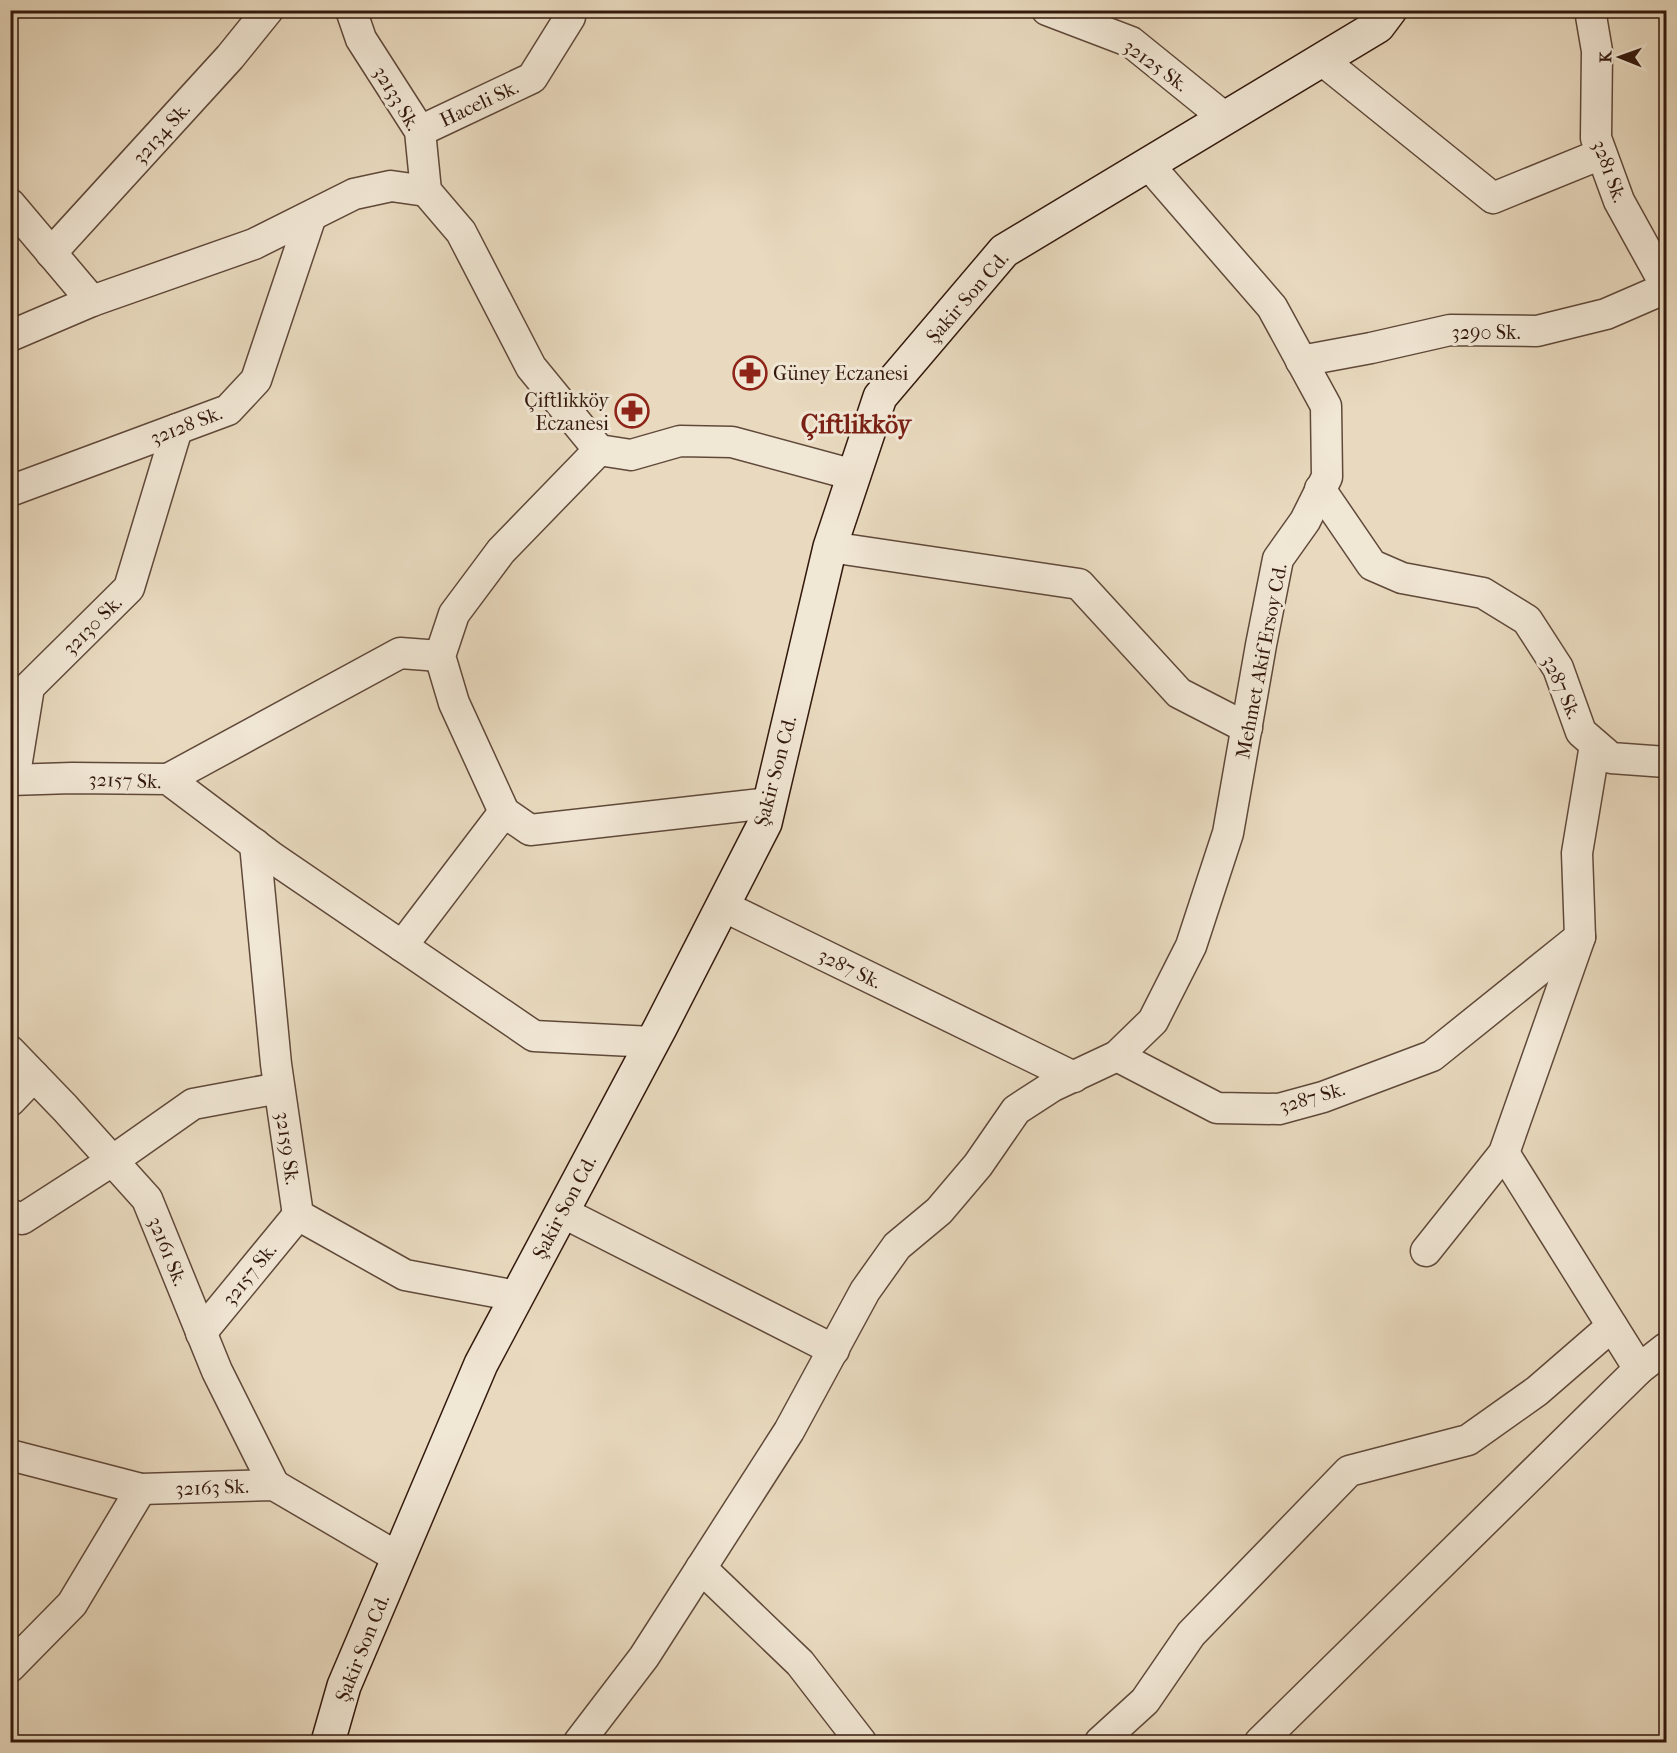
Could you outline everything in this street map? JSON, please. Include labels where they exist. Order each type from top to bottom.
[{"type":"street","name":"32134 Sk.","points":[[51,253],[230,57],[268,10]]},
{"type":"street","name":"32133 Sk.","points":[[351,10],[361,39],[420,131],[426,191]]},
{"type":"street","name":"Haceli Sk.","points":[[420,131],[532,78],[570,17],[571,10]]},
{"type":"street","name":"32125 Sk.","points":[[1047,10],[1131,42],[1225,118]]},
{"type":"street","name":"Şakir Son Cd.","points":[[328,1743],[344,1686],[481,1364],[765,824],[830,547],[880,397],[1004,251],[1378,26],[1390,10]]},
{"type":"street","name":"3281 Sk.","points":[[1590,10],[1597,51],[1596,138],[1619,201],[1666,287]]},
{"type":"street","points":[[1322,60],[1493,198],[1601,154]]},
{"type":"street","name":"Mehmet Akif Ersoy Cd.","points":[[579,1743],[644,1657],[789,1431],[865,1291],[897,1246],[939,1211],[978,1165],[1016,1110],[1053,1086],[1117,1056],[1153,1022],[1191,946],[1228,834],[1278,560],[1305,520],[1327,477],[1326,406],[1272,307],[1148,164]]},
{"type":"street","points":[[10,336],[92,301],[254,244],[354,194],[391,186],[426,191],[460,232],[531,367],[599,450],[631,455],[680,441],[732,442],[854,475]]},
{"type":"street","points":[[10,204],[92,301]]},
{"type":"street","name":"32128 Sk.","points":[[10,491],[228,410],[256,380],[311,216]]},
{"type":"street","name":"3290 Sk.","points":[[1301,361],[1450,330],[1537,331],[1606,314],[1666,287]]},
{"type":"street","name":"32130 Sk.","points":[[12,780],[29,687],[129,588],[177,429]]},
{"type":"street","points":[[599,450],[501,551],[454,614],[440,656],[453,703],[504,812],[530,830],[770,803]]},
{"type":"street","name":"3287 Sk.","points":[[1320,489],[1372,564],[1402,578],[1483,593],[1527,620],[1558,668],[1581,732],[1595,745]]},
{"type":"street","points":[[830,547],[1079,584],[1179,693],[1247,728]]},
{"type":"street","points":[[168,779],[400,653],[440,656]]},
{"type":"street","points":[[1426,1251],[1504,1153],[1581,938],[1577,853],[1595,745],[1611,758],[1666,762]]},
{"type":"street","name":"32157 Sk.","points":[[12,780],[168,779],[255,844],[534,1036],[652,1042]]},
{"type":"street","points":[[402,946],[504,812]]},
{"type":"street","name":"32159 Sk.","points":[[255,844],[279,1088],[298,1215]]},
{"type":"street","name":"3287 Sk.","points":[[723,906],[1074,1077]]},
{"type":"street","name":"3287 Sk.","points":[[1117,1056],[1217,1108],[1279,1109],[1323,1097],[1432,1056],[1581,938]]},
{"type":"street","name":"32161 Sk.","points":[[10,1051],[147,1200],[217,1371],[274,1485]]},
{"type":"street","points":[[10,1101],[34,1076]]},
{"type":"street","points":[[10,1214],[22,1219],[112,1161],[193,1104],[279,1088]]},
{"type":"street","points":[[1504,1153],[1640,1369]]},
{"type":"street","points":[[562,1212],[834,1350]]},
{"type":"street","points":[[298,1215],[405,1275],[517,1296]]},
{"type":"street","name":"32157 Sk.","points":[[201,1333],[298,1215]]},
{"type":"street","points":[[1100,1743],[1145,1701],[1191,1634],[1349,1471],[1468,1440],[1537,1391],[1612,1326]]},
{"type":"street","points":[[1260,1743],[1640,1369],[1666,1348]]},
{"type":"street","name":"32163 Sk.","points":[[10,1455],[141,1489],[274,1485],[399,1558]]},
{"type":"street","points":[[10,1667],[72,1604],[141,1489]]},
{"type":"street","points":[[701,1568],[800,1663],[861,1743]]},
{"type":"place","name":"Güney Eczanesi","points":[[750,373]]},
{"type":"place","name":"Çiftlikköy Eczanesi","points":[[632,411]]},
{"type":"district","name":"Çiftlikköy","points":[[856,424]]}]
